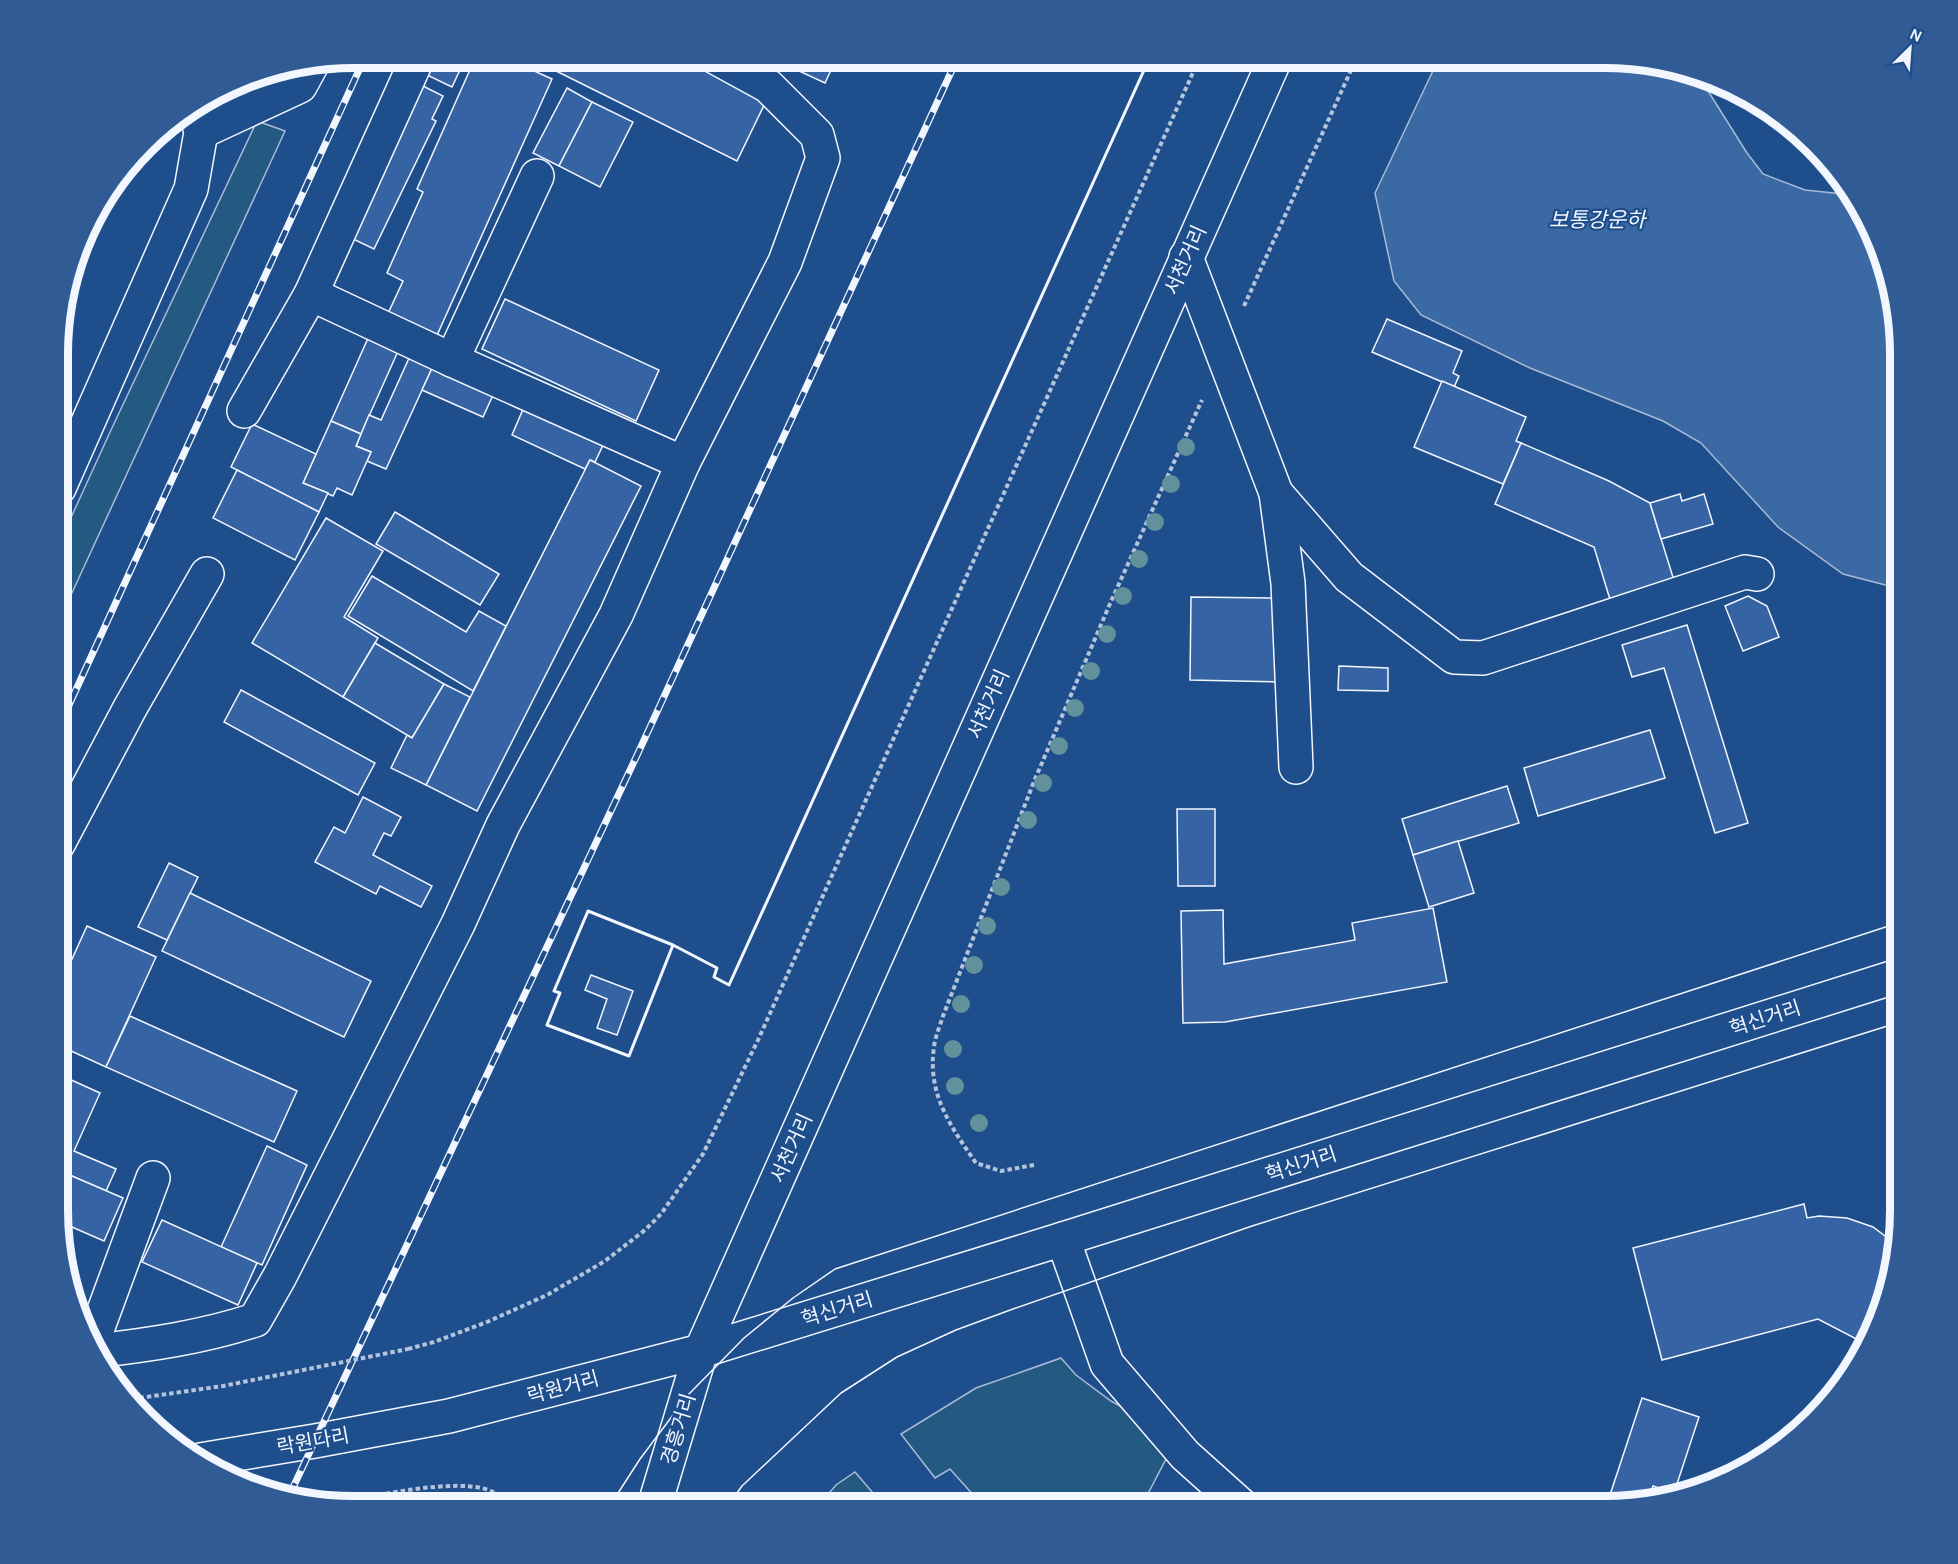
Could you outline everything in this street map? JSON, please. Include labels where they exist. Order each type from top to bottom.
[{"type":"main road","points":[[244,411],[311,294],[413,68]]},
{"type":"main road","points":[[104,1350],[222,1330],[255,1320],[280,1276],[459,924],[503,825],[616,615],[683,464],[785,262],[823,158],[817,135],[768,86],[763,68]]},
{"type":"main road","name":"서천거리","points":[[701,1351],[1271,68]]},
{"type":"main road","points":[[68,468],[191,189],[198,121],[300,86],[308,71]]},
{"type":"main road","points":[[452,360],[537,176]]},
{"type":"main road","points":[[1186,257],[1276,493],[1288,583],[1296,767]]},
{"type":"main road","points":[[311,294],[683,464]]},
{"type":"main road","points":[[1276,493],[1349,577],[1454,657],[1483,658],[1744,572],[1757,574]]},
{"type":"main road","points":[[68,824],[130,708],[207,574]]},
{"type":"main road","name":"혁신거리","points":[[701,1351],[1890,978]]},
{"type":"main road","points":[[95,1334],[153,1178]]},
{"type":"main road","points":[[1063,1239],[1107,1364],[1185,1455],[1231,1496]]},
{"type":"main road","name":"락원거리","points":[[425,1421],[701,1351]]},
{"type":"main road","name":"경흥거리","points":[[657,1496],[701,1351]]},
{"type":"main road","name":"락원다리","points":[[210,1458],[425,1421]]},
{"type":"path","points":[[137,1398],[223,1386],[434,1342],[547,1295],[605,1261],[645,1230],[661,1214],[703,1154],[758,1040],[1195,68]]},
{"type":"path","points":[[1034,1165],[1001,1171],[976,1163],[941,1109],[934,1079],[934,1047],[943,1016],[1033,784],[1222,352],[1352,68]]},
{"type":"path","points":[[381,1496],[440,1486],[464,1485],[493,1492],[498,1496]]},
{"type":"shaded area","points":[[257,121],[285,131],[68,601],[68,524]]},
{"type":"shaded area","points":[[1061,1358],[1076,1375],[1111,1401],[1129,1411],[1167,1457],[1147,1496],[974,1496],[950,1469],[935,1478],[901,1434],[976,1388]]},
{"type":"shaded area","points":[[855,1472],[876,1496],[826,1496],[836,1485]]},
{"type":"water","name":"보통강운하","points":[[1434,68],[1623,68],[1679,77],[1705,86],[1763,174],[1805,190],[1841,194],[1869,244],[1881,279],[1890,335],[1890,586],[1843,574],[1778,527],[1701,443],[1663,421],[1530,368],[1421,315],[1394,281],[1375,193]]},
{"type":"building","points":[[430,68],[461,68],[452,87],[427,75]]},
{"type":"building","points":[[471,68],[528,68],[552,79],[434,342],[385,320],[403,281],[387,273],[423,192],[417,189]]},
{"type":"building","points":[[550,68],[716,68],[769,95],[737,161]]},
{"type":"building","points":[[792,68],[832,68],[825,83]]},
{"type":"building","points":[[423,86],[443,96],[432,119],[436,121],[374,249],[351,238]]},
{"type":"building","points":[[567,88],[592,102],[559,166],[533,153]]},
{"type":"building","points":[[592,102],[633,122],[600,187],[559,166]]},
{"type":"building","points":[[505,299],[659,370],[636,421],[482,349]]},
{"type":"building","points":[[1387,319],[1462,351],[1453,373],[1459,376],[1454,387],[1372,352]]},
{"type":"building","points":[[369,336],[399,349],[361,434],[331,421]]},
{"type":"building","points":[[410,356],[433,366],[386,469],[367,461],[371,452],[356,446],[369,415],[381,420]]},
{"type":"building","points":[[433,366],[494,393],[483,417],[422,390]]},
{"type":"building","points":[[1442,381],[1526,417],[1516,441],[1521,443],[1503,484],[1414,447]]},
{"type":"building","points":[[524,407],[604,443],[595,462],[590,460],[585,469],[512,435]]},
{"type":"building","points":[[331,421],[361,434],[356,446],[371,452],[352,495],[337,488],[333,496],[303,483]]},
{"type":"building","points":[[252,424],[316,454],[303,483],[328,493],[319,512],[231,467]]},
{"type":"building","points":[[1521,443],[1609,481],[1650,503],[1676,587],[1612,606],[1594,547],[1495,504]]},
{"type":"building","points":[[590,460],[641,486],[477,811],[426,785]]},
{"type":"building","points":[[237,470],[319,512],[295,560],[213,518]]},
{"type":"building","points":[[1680,494],[1682,501],[1704,494],[1713,524],[1661,539],[1650,503]]},
{"type":"building","points":[[395,512],[499,574],[480,605],[376,544]]},
{"type":"building","points":[[326,518],[383,551],[344,617],[378,638],[343,697],[252,643]]},
{"type":"building","points":[[372,576],[466,632],[479,611],[506,626],[473,691],[348,616]]},
{"type":"building","points":[[1748,596],[1767,606],[1779,637],[1743,651],[1725,606]]},
{"type":"building","points":[[1191,597],[1279,598],[1278,682],[1190,680]]},
{"type":"building","points":[[1687,625],[1748,823],[1715,833],[1664,668],[1632,677],[1622,645]]},
{"type":"building","points":[[375,643],[444,684],[412,738],[343,697]]},
{"type":"building","points":[[1339,666],[1388,668],[1388,691],[1338,690]]},
{"type":"building","points":[[444,684],[470,697],[426,785],[391,768],[407,735],[412,738]]},
{"type":"building","points":[[241,690],[375,763],[358,795],[224,722]]},
{"type":"building","points":[[1650,730],[1665,778],[1538,816],[1524,768]]},
{"type":"building","points":[[1507,786],[1519,823],[1413,855],[1402,819]]},
{"type":"building","points":[[363,797],[401,817],[391,836],[384,833],[373,855],[432,886],[421,907],[380,886],[376,894],[315,862],[334,827],[345,833]]},
{"type":"building","points":[[1177,809],[1215,809],[1215,886],[1178,886]]},
{"type":"building","points":[[1458,841],[1474,893],[1429,907],[1413,855]]},
{"type":"building","points":[[169,863],[198,877],[167,940],[138,927]]},
{"type":"building","points":[[190,893],[371,981],[344,1037],[162,951]]},
{"type":"building","points":[[1433,908],[1447,982],[1225,1022],[1183,1023],[1181,911],[1223,910],[1224,964],[1355,940],[1352,923]]},
{"type":"building","points":[[87,926],[156,957],[106,1067],[68,1050],[68,968]]},
{"type":"building","points":[[591,975],[633,991],[617,1035],[597,1028],[607,999],[585,990]]},
{"type":"building","points":[[130,1016],[297,1091],[274,1142],[106,1067]]},
{"type":"building","points":[[68,1079],[100,1093],[74,1151],[116,1169],[106,1191],[68,1174]]},
{"type":"building","points":[[267,1146],[307,1165],[262,1265],[221,1247]]},
{"type":"building","points":[[68,1174],[123,1198],[104,1241],[68,1225]]},
{"type":"building","points":[[1804,1204],[1807,1218],[1819,1216],[1847,1218],[1873,1227],[1889,1239],[1881,1285],[1859,1340],[1818,1319],[1662,1360],[1633,1248]]},
{"type":"building","points":[[162,1220],[257,1263],[238,1305],[142,1262]]},
{"type":"building","points":[[1642,1398],[1699,1417],[1676,1488],[1665,1490],[1653,1486],[1651,1493],[1610,1496]]},
{"type":"tram line","points":[[616,1496],[640,1459],[688,1395],[744,1338],[793,1298],[835,1269],[1890,926]]},
{"type":"tram line","points":[[735,1496],[742,1486],[841,1393],[897,1357],[956,1330],[1252,1226],[1890,1025]]},
{"type":"railway","points":[[68,707],[360,68]]},
{"type":"railway","points":[[292,1490],[639,751],[953,68]]},
{"type":"wall","points":[[673,945],[717,968],[714,977],[729,985],[1145,68]]},
{"type":"wall","points":[[588,911],[673,945],[629,1056],[547,1025],[560,993],[554,991],[588,911]]}]
